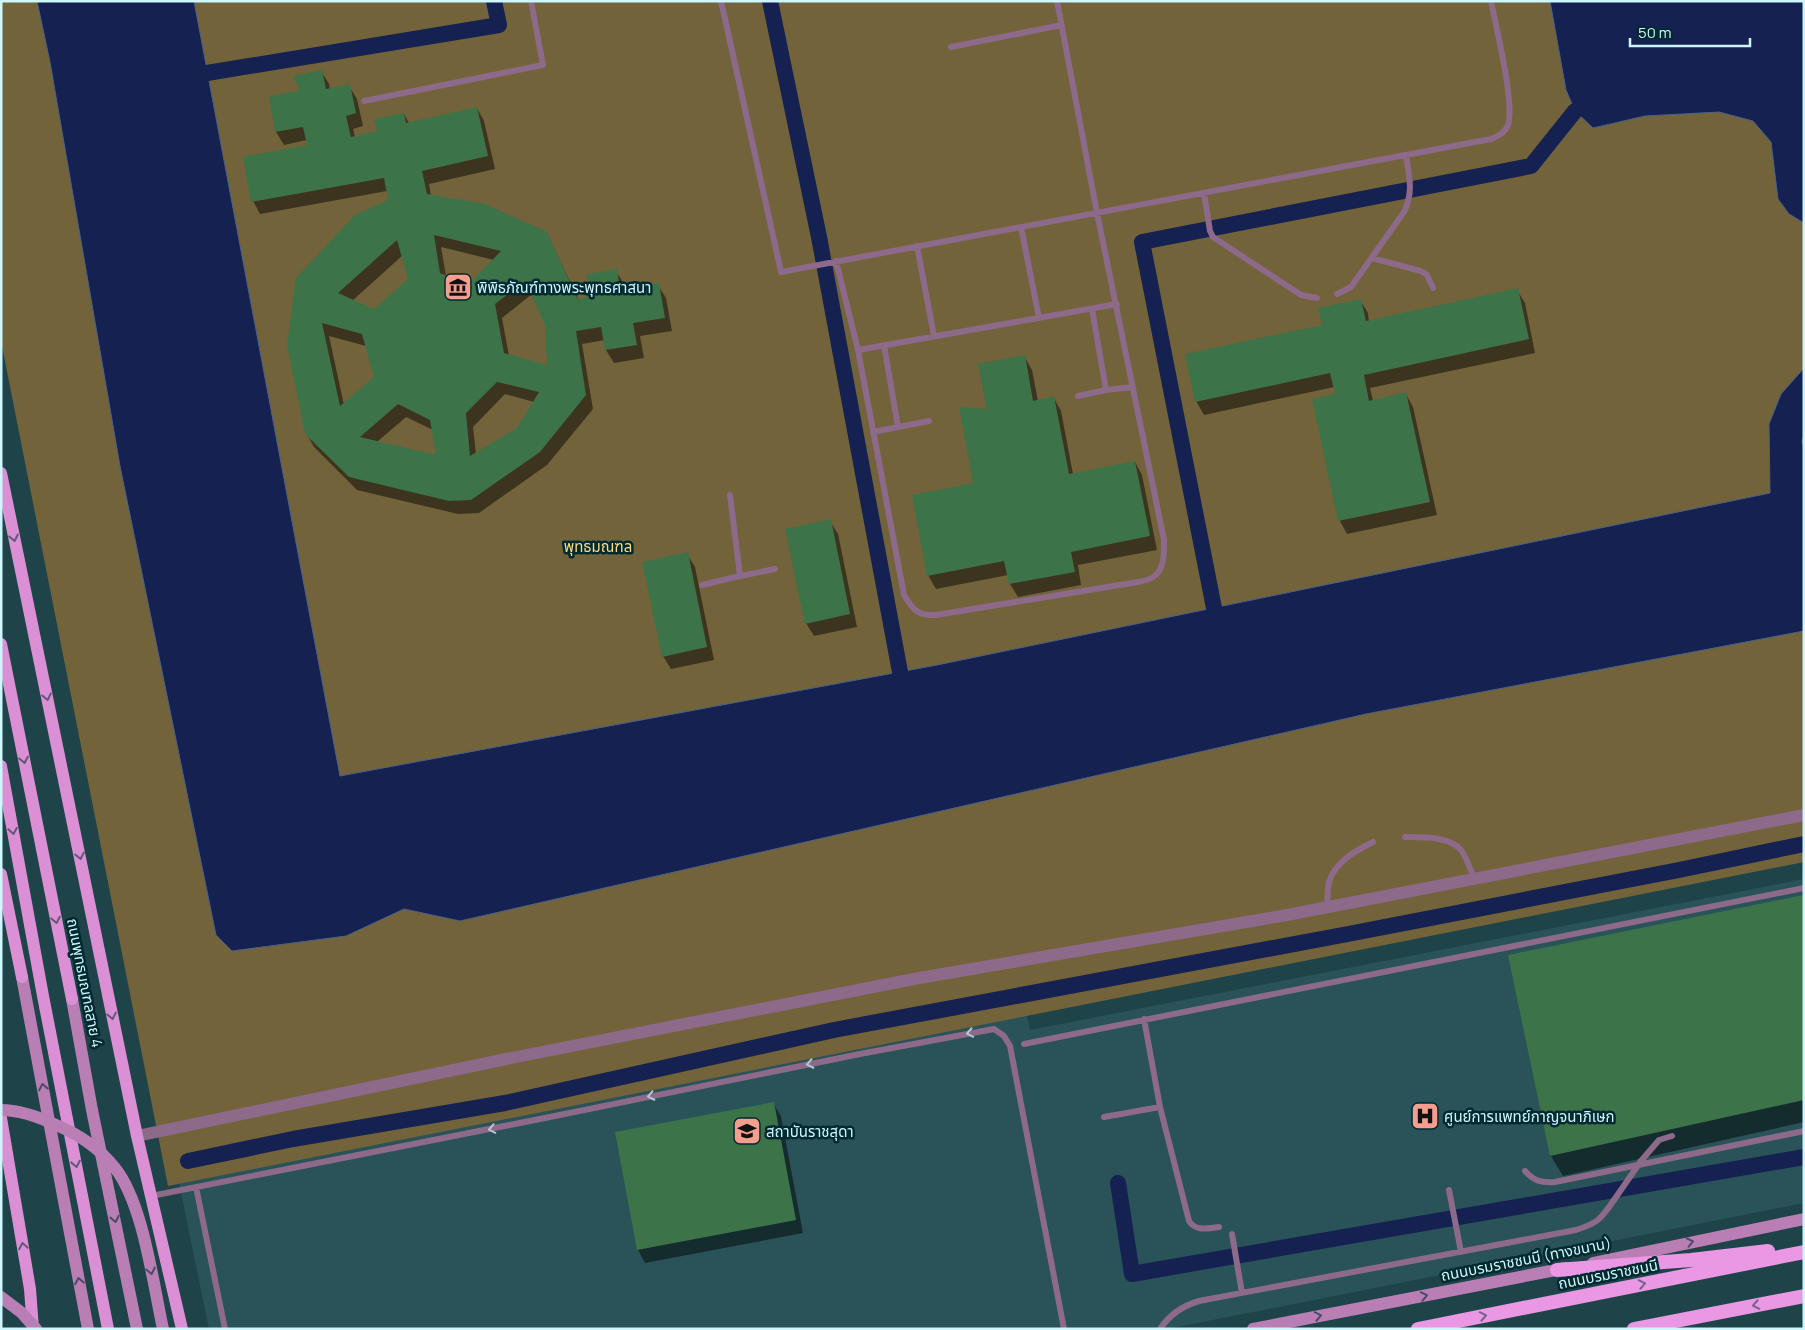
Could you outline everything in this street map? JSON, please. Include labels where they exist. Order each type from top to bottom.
[{"type":"highway","points":[[1557,1270],[1691,1260],[1804,1246]]},
{"type":"highway","name":"ถนนบรมราชชนนี","points":[[1418,1329],[1804,1252]]},
{"type":"highway","points":[[1634,1329],[1804,1296]]},
{"type":"main road","points":[[1,473],[137,1136],[182,1329]]},
{"type":"main road","name":"ถนนพุทธมณฑลสาย 4","points":[[1,644],[137,1329]]},
{"type":"main road","points":[[1,766],[43,996],[108,1329]]},
{"type":"main road","points":[[1,874],[88,1329]]},
{"type":"main road","points":[[1,1110],[10,1110],[35,1116],[64,1128],[90,1144],[115,1168],[132,1198],[143,1235],[162,1329]]},
{"type":"main road","points":[[1,1118],[30,1289],[34,1329]]},
{"type":"main road","name":"ถนนบรมราชชนนี (ทางขนาน)","points":[[1253,1329],[1557,1270],[1804,1218]]},
{"type":"main road","points":[[1,1297],[22,1314],[34,1329]]},
{"type":"street","points":[[137,1136],[516,1057],[899,982],[1327,907],[1804,815]]},
{"type":"lane","points":[[364,101],[544,66],[531,1]]},
{"type":"lane","points":[[721,1],[781,272],[1490,140],[1502,134],[1507,126],[1510,114],[1508,90],[1491,1]]},
{"type":"lane","points":[[836,262],[858,350],[904,595],[916,612],[927,615],[936,614],[1138,582],[1154,577],[1161,567],[1164,555],[1164,540],[1097,213],[1058,1]]},
{"type":"lane","points":[[951,47],[1062,25]]},
{"type":"lane","points":[[1337,294],[1351,287],[1404,212],[1411,190],[1406,155]]},
{"type":"lane","points":[[1204,193],[1210,232],[1218,242],[1301,295],[1316,298]]},
{"type":"lane","points":[[1021,227],[1039,318]]},
{"type":"lane","points":[[917,246],[934,336]]},
{"type":"lane","points":[[1372,258],[1421,271],[1427,275],[1433,288]]},
{"type":"lane","points":[[858,350],[1116,304]]},
{"type":"lane","points":[[1092,309],[1106,390]]},
{"type":"lane","points":[[884,345],[898,427]]},
{"type":"lane","points":[[1078,396],[1132,387]]},
{"type":"lane","points":[[873,432],[928,422]]},
{"type":"lane","points":[[730,496],[740,576]]},
{"type":"lane","points":[[702,585],[775,569]]},
{"type":"lane","points":[[1405,837],[1426,836],[1448,842],[1460,850],[1475,878]]},
{"type":"lane","points":[[1327,907],[1329,882],[1340,864],[1356,851],[1373,842]]},
{"type":"lane","points":[[1024,1044],[1144,1018],[1804,888]]},
{"type":"lane","points":[[1144,1018],[1160,1107],[1189,1221],[1191,1225],[1197,1228],[1219,1227]]},
{"type":"lane","points":[[151,1196],[994,1029],[1000,1032],[1010,1046],[1064,1329]]},
{"type":"lane","points":[[1104,1118],[1160,1107]]},
{"type":"lane","points":[[1525,1171],[1536,1181],[1543,1183],[1555,1182],[1804,1131]]},
{"type":"lane","points":[[1160,1329],[1167,1318],[1185,1306],[1199,1301],[1576,1230],[1592,1225],[1602,1218],[1641,1161],[1659,1140],[1672,1136]]},
{"type":"lane","points":[[196,1187],[225,1329]]},
{"type":"lane","points":[[1449,1190],[1461,1252]]},
{"type":"lane","points":[[1232,1234],[1242,1293]]},
{"type":"shaded area","points":[[1804,879],[1804,1203],[1167,1329],[209,1329],[179,1183],[1027,1015],[1030,1030]]},
{"type":"green space","name":"พุทธมณฑล","points":[[1,1],[1804,1],[1804,862],[168,1186],[1,341]]},
{"type":"water","points":[[37,1],[194,1],[340,776],[937,665],[1770,493],[1769,424],[1781,394],[1804,368],[1804,434],[1802,442],[1804,448],[1804,631],[1366,714],[460,921],[404,909],[346,936],[232,951],[216,935],[120,466],[50,62]]},
{"type":"water","points":[[1550,1],[1804,1],[1804,223],[1789,214],[1778,199],[1771,142],[1753,121],[1719,112],[1645,116],[1593,128],[1575,111],[1566,90]]},
{"type":"building","name":"พิพิธภัณฑ์ทางพระพุทธศาสนา","points":[[322,70],[326,89],[350,84],[356,113],[346,116],[351,137],[377,131],[374,119],[404,113],[406,123],[477,107],[488,156],[422,171],[427,194],[485,204],[547,232],[578,300],[590,296],[587,274],[617,269],[620,290],[659,283],[665,318],[633,323],[637,345],[605,350],[601,327],[576,331],[586,395],[540,452],[471,500],[449,501],[349,477],[305,434],[287,345],[296,278],[355,215],[388,200],[384,178],[251,202],[243,157],[307,145],[303,127],[275,132],[269,96],[300,91],[293,76]],"holes":[[[434,235],[501,251],[469,284],[440,273]],[[397,240],[408,279],[374,309],[338,293]],[[525,281],[545,324],[547,365],[504,353],[495,304]],[[322,323],[362,334],[374,377],[340,406]],[[497,382],[539,392],[517,428],[470,456],[466,413]],[[398,404],[430,420],[436,455],[360,437]]]},
{"type":"building","points":[[1518,288],[1529,339],[1364,375],[1369,401],[1406,392],[1430,502],[1338,521],[1312,399],[1335,394],[1330,373],[1195,402],[1185,354],[1322,325],[1318,308],[1361,299],[1366,321]]},
{"type":"building","points":[[1025,355],[1033,401],[1054,396],[1069,474],[1135,461],[1150,536],[1071,552],[1075,572],[1009,584],[1004,561],[927,576],[912,495],[973,483],[959,407],[987,409],[978,364]]},
{"type":"building","points":[[831,519],[850,614],[805,624],[785,529]]},
{"type":"building","points":[[688,552],[707,647],[662,657],[642,562]]},
{"type":"building","points":[[1804,895],[1804,1100],[1550,1156],[1508,955]]},
{"type":"building","points":[[774,1102],[796,1220],[637,1250],[615,1132]]},
{"type":"waterway","points":[[207,73],[499,25],[494,1]]},
{"type":"waterway","points":[[770,1],[819,237],[900,672]]},
{"type":"waterway","points":[[1214,608],[1142,242],[1531,166],[1575,111]]},
{"type":"waterway","points":[[188,1161],[293,1139],[505,1103],[834,1030],[1348,934],[1804,844]]},
{"type":"waterway","points":[[1118,1183],[1132,1274],[1804,1157]]},
{"type":"place","name":"พิพิธภัณฑ์ทางพระพุทธศาสนา","points":[[458,287]]},
{"type":"place","name":"ศูนย์การแพทย์กาญจนาภิเษก","points":[[1425,1116]]},
{"type":"place","name":"สถาบันราชสุดา","points":[[747,1131]]}]
